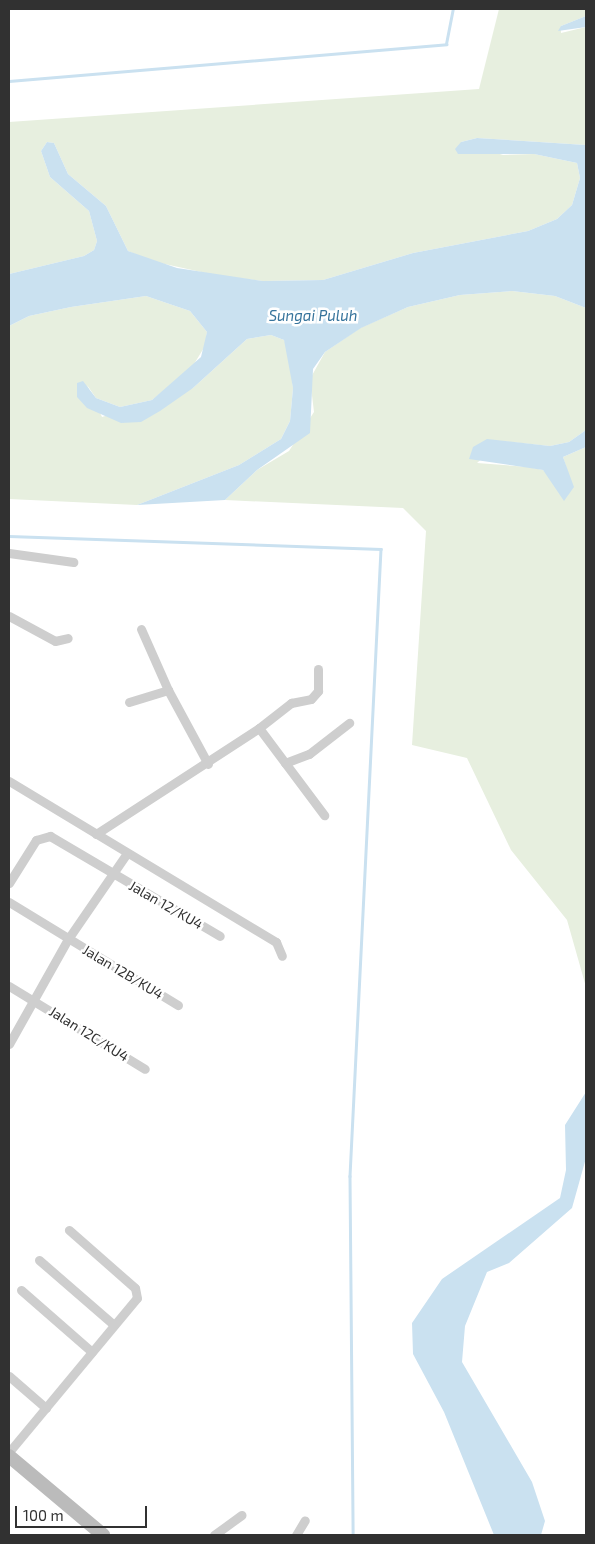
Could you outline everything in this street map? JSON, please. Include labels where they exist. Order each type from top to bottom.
[{"type":"street","points":[[9,553],[73,562]]},
{"type":"street","points":[[9,616],[55,641],[68,638]]},
{"type":"street","points":[[141,629],[168,690],[208,764]]},
{"type":"street","points":[[96,834],[208,764],[292,704],[310,699],[318,690],[318,669]]},
{"type":"street","points":[[129,702],[168,690]]},
{"type":"street","points":[[285,763],[309,754],[349,723]]},
{"type":"street","points":[[259,728],[324,815]]},
{"type":"street","points":[[9,781],[276,942],[282,956]]},
{"type":"street","name":"Jalan 12/KU4","points":[[9,883],[42,835],[220,936]]},
{"type":"street","points":[[9,1044],[32,999],[68,939],[128,853]]},
{"type":"street","name":"Jalan 12B/KU4","points":[[9,902],[178,1005]]},
{"type":"street","name":"Jalan 12C/KU4","points":[[9,986],[145,1068]]},
{"type":"street","points":[[9,1452],[137,1298],[135,1288],[69,1230]]},
{"type":"street","points":[[39,1260],[114,1325]]},
{"type":"street","points":[[21,1290],[92,1352]]},
{"type":"street","points":[[9,1376],[46,1408]]},
{"type":"street","points":[[9,1456],[103,1535]]},
{"type":"street","points":[[214,1535],[242,1515]]},
{"type":"street","points":[[296,1535],[305,1520]]},
{"type":"green space","points":[[499,9],[586,9],[586,16],[561,26],[561,33],[586,27],[586,145],[477,138],[461,142],[503,155],[534,154],[577,163],[580,178],[572,205],[557,219],[528,231],[413,253],[323,280],[263,281],[215,275],[151,261],[128,251],[106,206],[68,174],[54,143],[47,142],[41,151],[50,177],[89,211],[97,241],[94,250],[84,256],[9,274],[9,122],[479,89]]},
{"type":"green space","points":[[512,291],[555,296],[586,308],[586,430],[569,442],[550,446],[501,441],[477,463],[528,467],[543,470],[552,479],[570,479],[563,457],[586,447],[586,987],[567,920],[511,850],[467,758],[412,745],[426,531],[403,508],[225,500],[257,470],[289,451],[314,412],[310,379],[325,352],[360,328],[408,307],[460,295]]},
{"type":"green space","points":[[146,296],[190,311],[207,332],[205,346],[191,369],[152,400],[120,407],[96,398],[87,385],[102,417],[193,388],[247,339],[271,335],[284,340],[289,350],[293,388],[290,421],[281,439],[239,465],[137,505],[9,499],[9,326],[29,316],[71,307]]},
{"type":"water","points":[[586,16],[586,27],[558,31],[561,26]]},
{"type":"water","name":"Sungai Puluh","points":[[477,138],[586,145],[586,308],[555,296],[512,291],[460,295],[408,307],[361,328],[325,352],[313,369],[310,433],[257,470],[225,500],[137,505],[239,465],[281,439],[290,421],[293,388],[284,340],[271,335],[247,339],[193,388],[160,411],[141,422],[121,423],[87,408],[77,397],[77,383],[83,381],[96,398],[120,407],[152,400],[201,357],[207,332],[190,311],[146,296],[71,307],[29,316],[9,326],[9,274],[84,256],[94,250],[97,241],[89,211],[50,177],[41,151],[47,142],[54,143],[68,174],[106,206],[128,251],[177,268],[263,281],[323,280],[413,253],[528,231],[557,219],[572,205],[580,178],[577,163],[534,154],[458,154],[455,149],[461,142]]},
{"type":"water","points":[[586,430],[586,447],[563,457],[574,487],[564,501],[543,470],[469,459],[473,447],[487,439],[550,446],[569,442]]},
{"type":"water","points":[[586,1092],[586,1158],[572,1208],[509,1263],[487,1272],[465,1326],[462,1362],[532,1482],[545,1521],[541,1535],[494,1535],[444,1412],[413,1354],[412,1323],[442,1279],[560,1198],[566,1170],[565,1125]]},
{"type":"waterway","points":[[9,81],[446,44],[453,9]]},
{"type":"waterway","points":[[9,536],[381,549],[350,1176],[353,1535]]}]
